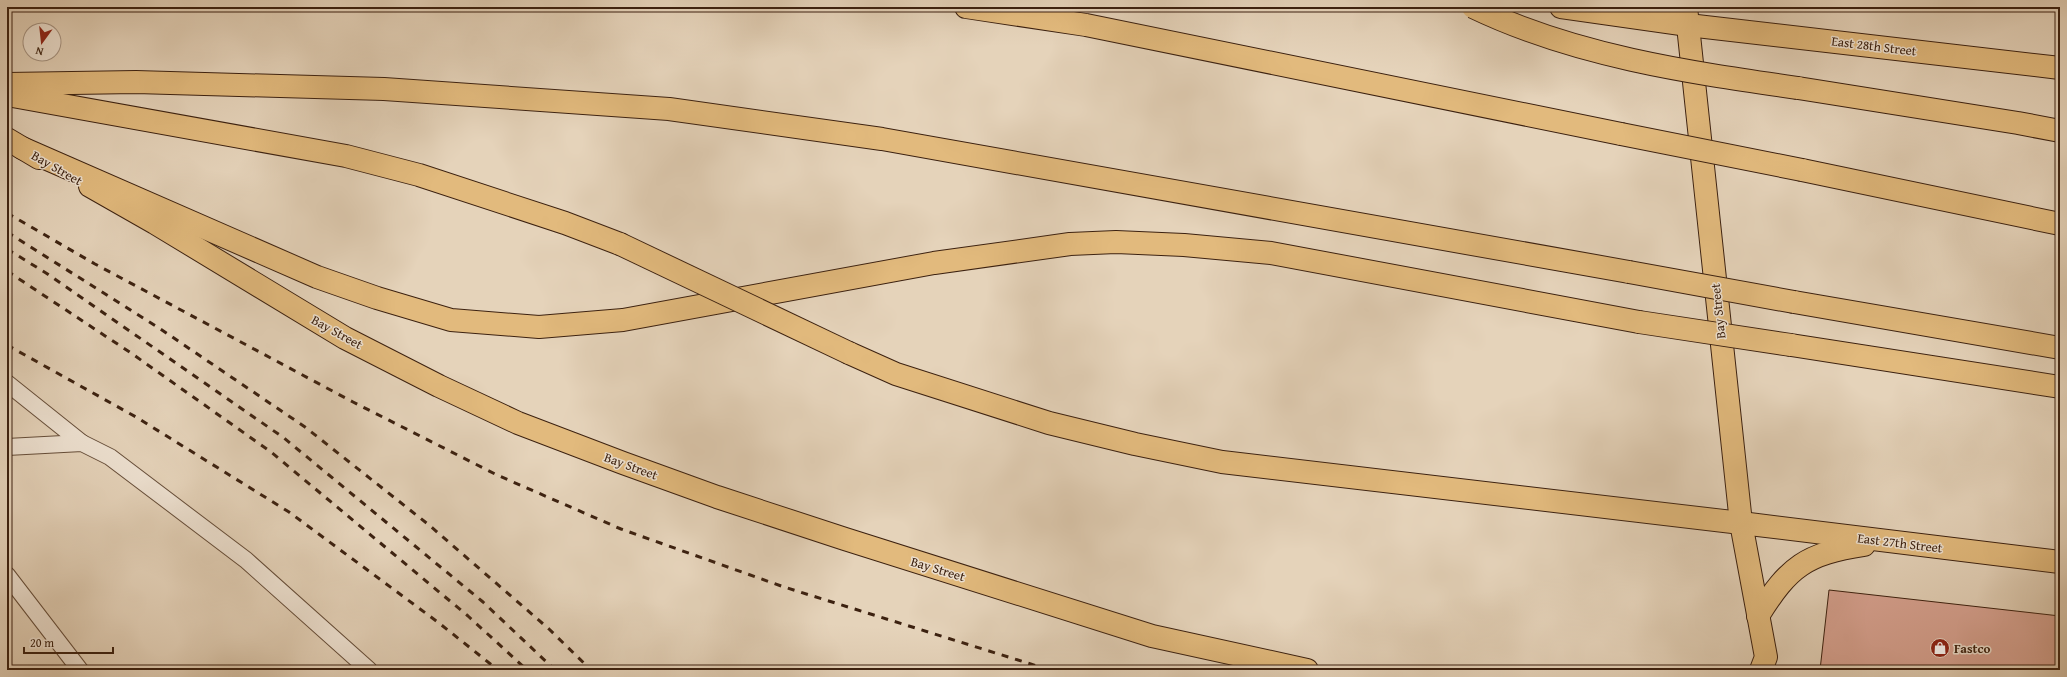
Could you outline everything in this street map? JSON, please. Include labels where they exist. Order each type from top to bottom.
[{"type":"main road","points":[[966,7],[1086,25],[1802,170],[2060,224]]},
{"type":"main road","points":[[1473,7],[1555,41],[1626,60],[2060,131]]},
{"type":"main road","points":[[1561,7],[1687,16]]},
{"type":"main road","points":[[1615,7],[1687,16]]},
{"type":"main road","name":"East 28th Street","points":[[1687,16],[2060,68]]},
{"type":"main road","name":"Bay Street","points":[[1687,16],[1741,523],[1766,657],[1761,670]]},
{"type":"main road","points":[[7,84],[136,82],[384,89],[669,109],[882,139],[2060,348]]},
{"type":"main road","name":"East 27th Street","points":[[7,95],[346,156],[419,175],[565,223],[620,244],[896,374],[1049,423],[1135,444],[1222,462],[2060,562]]},
{"type":"main road","points":[[15,143],[317,277],[376,298],[458,321],[539,327],[623,320],[934,263],[1070,244],[1116,242],[1184,245],[1271,254],[1638,322],[2060,387]]},
{"type":"main road","name":"Bay Street","points":[[15,143],[155,223],[345,338],[439,386],[518,422],[623,463],[717,497],[1152,636],[1307,670]]},
{"type":"main road","points":[[1758,616],[1776,588],[1789,574],[1810,558],[1840,549],[1890,541]]},
{"type":"lane","points":[[7,383],[82,443],[110,457],[246,560],[369,670]]},
{"type":"lane","points":[[7,446],[82,443]]},
{"type":"lane","points":[[7,574],[80,670]]},
{"type":"building","name":"Fastco","points":[[1829,590],[2060,616],[2055,670],[1820,670]]},
{"type":"railway","points":[[7,213],[95,264],[353,402],[497,475],[621,529],[784,587],[1050,670]]},
{"type":"railway","points":[[7,232],[159,328],[305,427],[429,525],[549,629],[591,670]]},
{"type":"railway","points":[[7,249],[46,273],[284,438],[483,602],[555,670]]},
{"type":"railway","points":[[7,271],[131,353],[271,452],[468,616],[527,670]]},
{"type":"railway","points":[[7,345],[136,417],[289,512],[439,623],[498,670]]},
{"type":"place","name":"Fastco","points":[[1940,648]]}]
